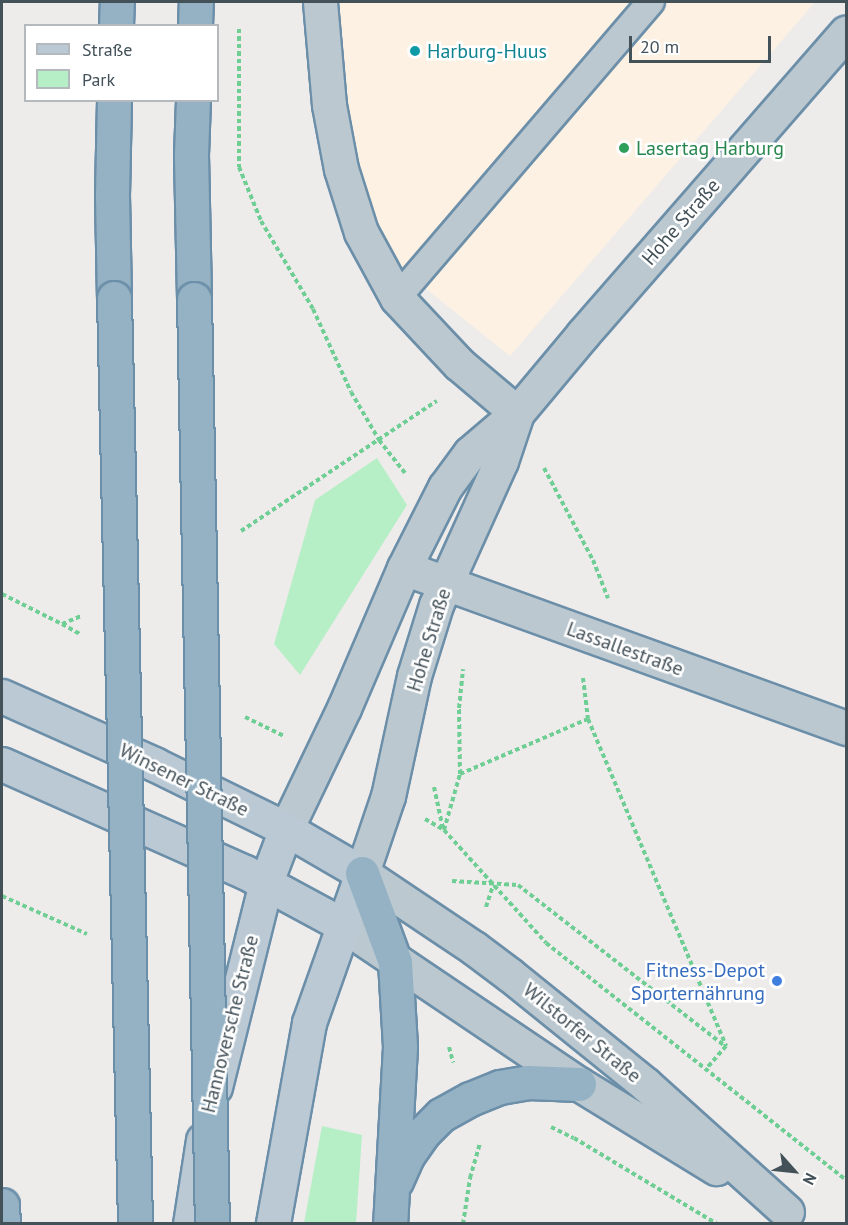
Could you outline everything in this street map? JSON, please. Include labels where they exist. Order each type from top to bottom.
[{"type":"highway","points":[[116,24],[117,2]]},
{"type":"highway","points":[[195,24],[196,2]]},
{"type":"highway","points":[[114,102],[112,195],[122,550],[135,1224]]},
{"type":"highway","points":[[193,102],[191,166],[212,1224]]},
{"type":"highway","points":[[362,873],[395,962],[400,1047],[390,1224]]},
{"type":"highway","points":[[392,1191],[407,1156],[424,1132],[441,1115],[470,1099],[500,1087],[528,1082],[579,1084]]},
{"type":"highway","points":[[2,1205],[3,1224]]},
{"type":"main road","name":"Winsener Straße","points":[[2,696],[154,764],[286,829],[362,873]]},
{"type":"main road","points":[[2,764],[266,882],[343,925]]},
{"type":"main road","name":"Hannoversche Straße","points":[[190,1224],[200,1149],[235,999],[266,882],[286,829]]},
{"type":"main road","points":[[273,1224],[304,1043],[362,873]]},
{"type":"street","points":[[320,2],[329,105],[341,169],[361,232],[397,298],[473,377],[517,413]]},
{"type":"street","name":"Hohe Straße","points":[[286,829],[344,708],[404,568],[445,487],[470,453],[517,413],[590,325],[846,33]]},
{"type":"street","name":"Hohe Straße","points":[[362,873],[388,796],[423,645],[445,584],[501,461],[517,413]]},
{"type":"street","name":"Lassallestraße","points":[[404,568],[846,728]]},
{"type":"street","name":"Wilstorfer Straße","points":[[362,873],[510,975],[645,1084],[796,1218]]},
{"type":"street","name":"Wilstorfer Straße","points":[[343,925],[579,1084],[796,1218]]},
{"type":"lane","points":[[397,298],[651,2]]},
{"type":"path","points":[[238,23],[239,167],[261,221],[313,309],[351,392],[379,440],[473,377]]},
{"type":"path","points":[[517,413],[551,484],[593,560],[609,595],[606,607]]},
{"type":"path","points":[[62,624],[83,635]]},
{"type":"path","points":[[444,830],[460,774],[459,708],[463,666]]},
{"type":"path","points":[[586,671],[583,679],[588,719],[726,1046]]},
{"type":"path","points":[[237,713],[320,755]]},
{"type":"path","points":[[460,774],[588,719]]},
{"type":"path","points":[[388,796],[444,830],[546,943],[846,1180]]},
{"type":"path","points":[[493,885],[518,885],[726,1046]]},
{"type":"path","points":[[707,1068],[726,1046]]},
{"type":"path","points":[[548,1125],[574,1138],[717,1224]]},
{"type":"path","points":[[463,1224],[470,1178],[482,1136]]},
{"type":"shaded area","points":[[330,2],[815,2],[510,356],[390,260],[353,165]]},
{"type":"green space","points":[[377,458],[407,505],[300,675],[274,644],[315,500]]},
{"type":"green space","points":[[322,1126],[362,1135],[356,1223],[304,1223]]},
{"type":"place","name":"Harburg-Huus","points":[[415,51]]},
{"type":"place","name":"Lasertag Harburg","points":[[624,148]]},
{"type":"place","name":"Fitness-Depot Sporternährung","points":[[777,981]]}]
